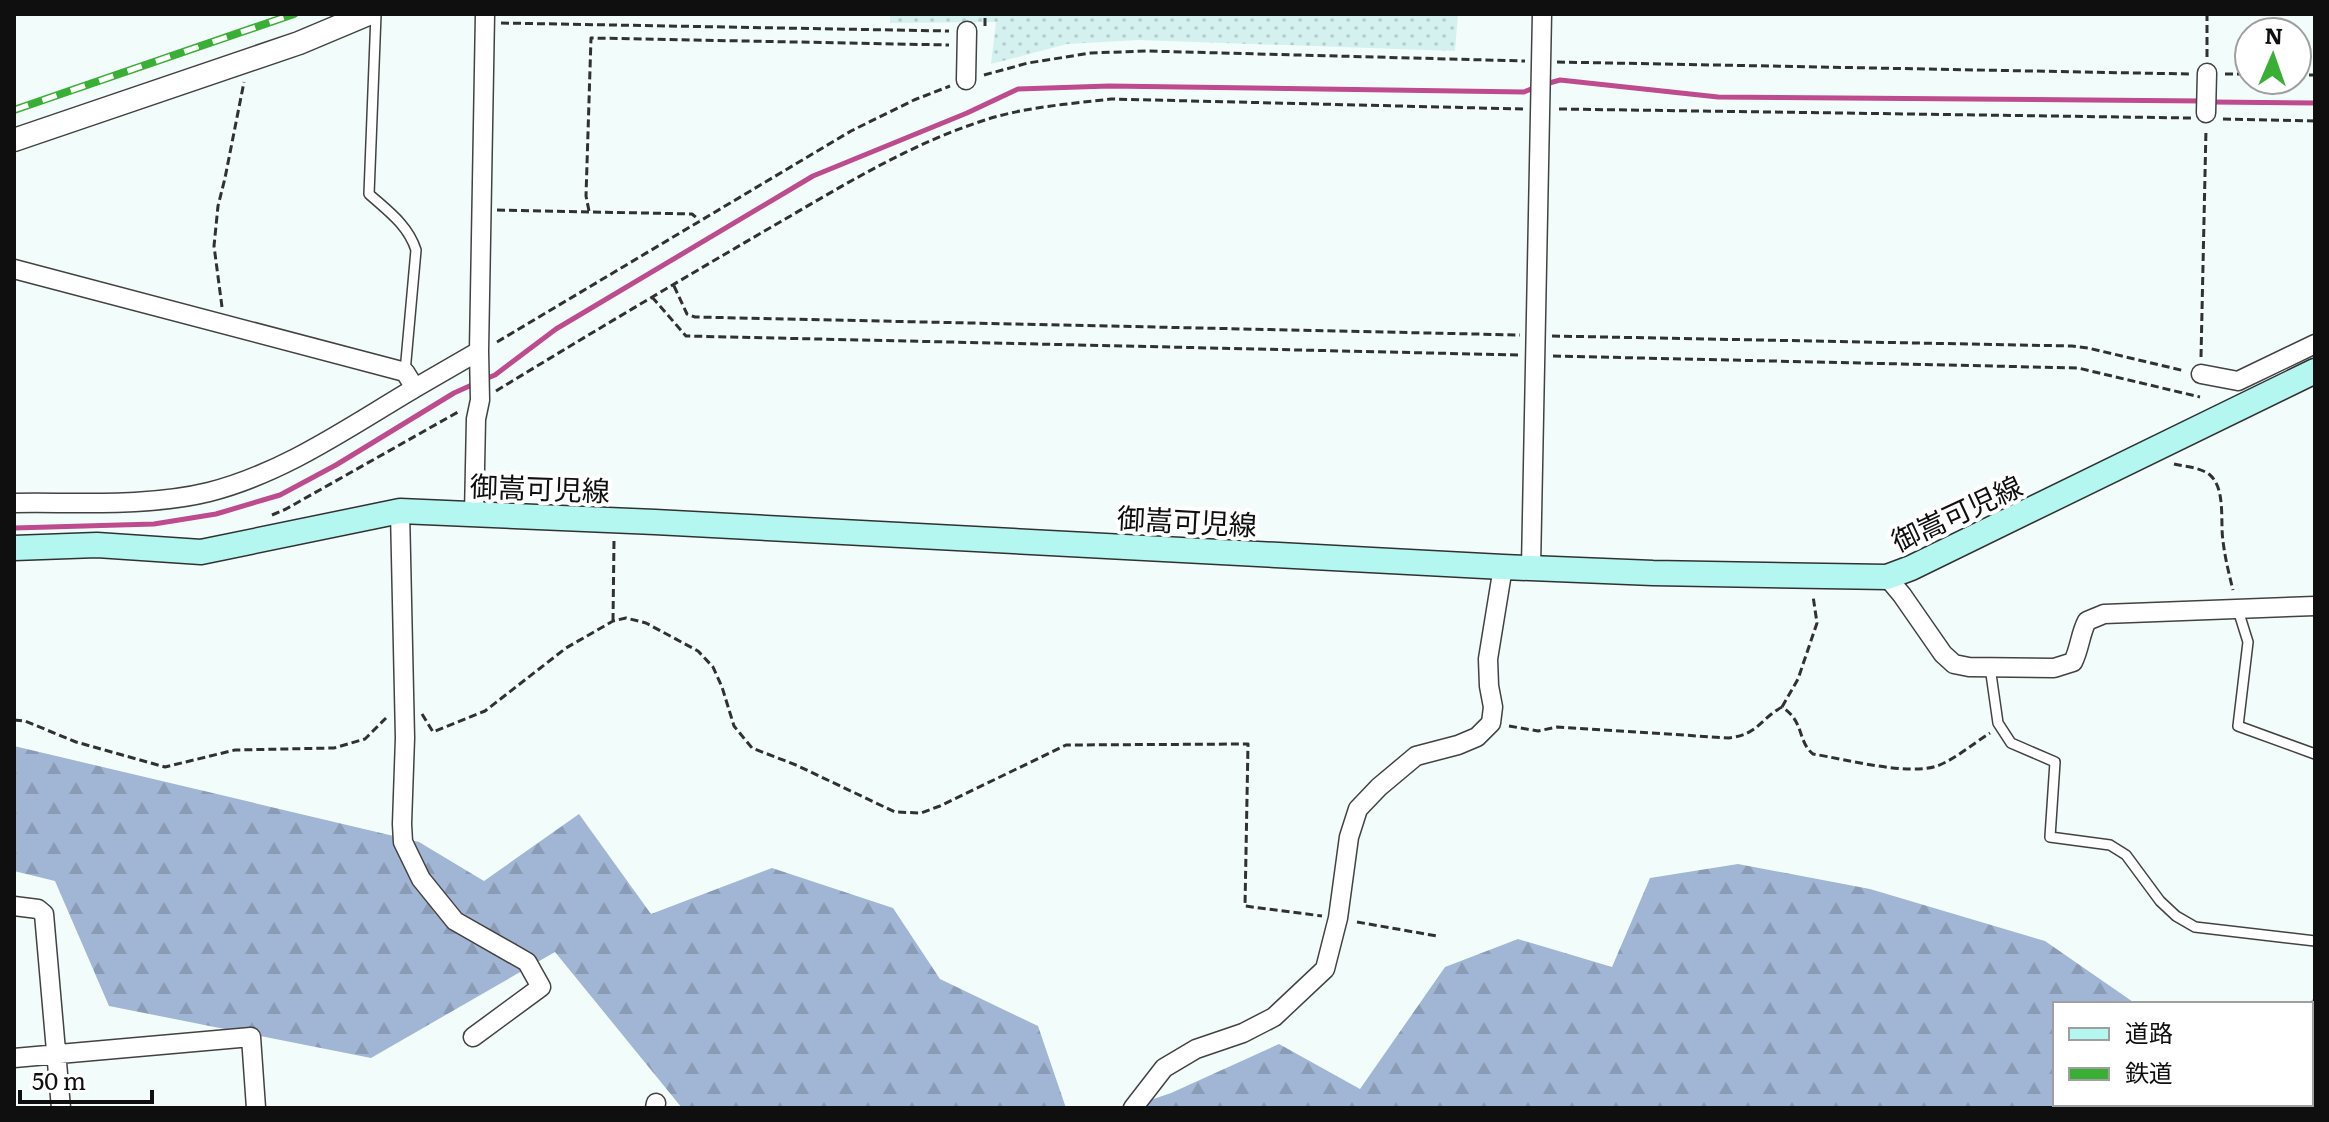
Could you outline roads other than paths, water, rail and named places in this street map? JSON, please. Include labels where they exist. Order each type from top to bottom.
[{"type":"main road","name":"御嵩可児線","points":[[14,548],[97,545],[201,552],[400,511],[1503,567],[1887,577],[2313,375]]},
{"type":"street","points":[[14,140],[299,43],[368,14]]},
{"type":"street","points":[[1531,567],[1542,14]]},
{"type":"street","points":[[474,515],[476,419],[480,397],[485,18]]},
{"type":"street","points":[[966,80],[967,38]]},
{"type":"street","points":[[2206,81],[2206,116]]},
{"type":"street","points":[[14,269],[225,325],[410,380]]},
{"type":"street","points":[[2201,374],[2238,381],[2315,344]]},
{"type":"street","points":[[14,503],[147,501],[207,492],[275,470],[410,380],[479,360]]},
{"type":"street","points":[[400,511],[405,738],[403,842],[421,879],[455,921],[527,962],[541,987],[473,1037]]},
{"type":"street","points":[[1133,1108],[1164,1068],[1196,1049],[1243,1033],[1274,1017],[1325,969],[1338,918],[1349,837],[1353,821],[1366,799],[1416,756],[1477,737],[1491,723],[1493,707],[1488,659],[1503,567]]},
{"type":"street","points":[[1887,577],[1943,654],[1954,664],[1969,667],[2054,668],[2073,662],[2087,621],[2104,614],[2315,606]]},
{"type":"street","points":[[14,906],[38,909],[44,914],[61,1108]]},
{"type":"street","points":[[14,1058],[251,1037],[256,1108]]},
{"type":"lane","points":[[376,14],[369,194],[402,223],[413,239],[416,250],[410,380]]},
{"type":"lane","points":[[2238,610],[2248,642],[2238,726],[2315,754]]},
{"type":"lane","points":[[1990,667],[1998,723],[2011,743],[2055,762],[2050,837],[2110,845],[2126,855],[2160,901],[2176,916],[2195,927],[2315,941]]},
{"type":"waterway","points":[[1546,84],[1560,80],[1718,97],[2202,101]]},
{"type":"waterway","points":[[483,380],[495,375],[556,329],[813,176],[1018,89],[1109,86],[1524,92],[1536,87]]},
{"type":"waterway","points":[[2212,102],[2315,103]]},
{"type":"waterway","points":[[14,528],[154,524],[216,514],[280,495],[474,384]]},
{"type":"railway","points":[[14,110],[294,14]]}]
